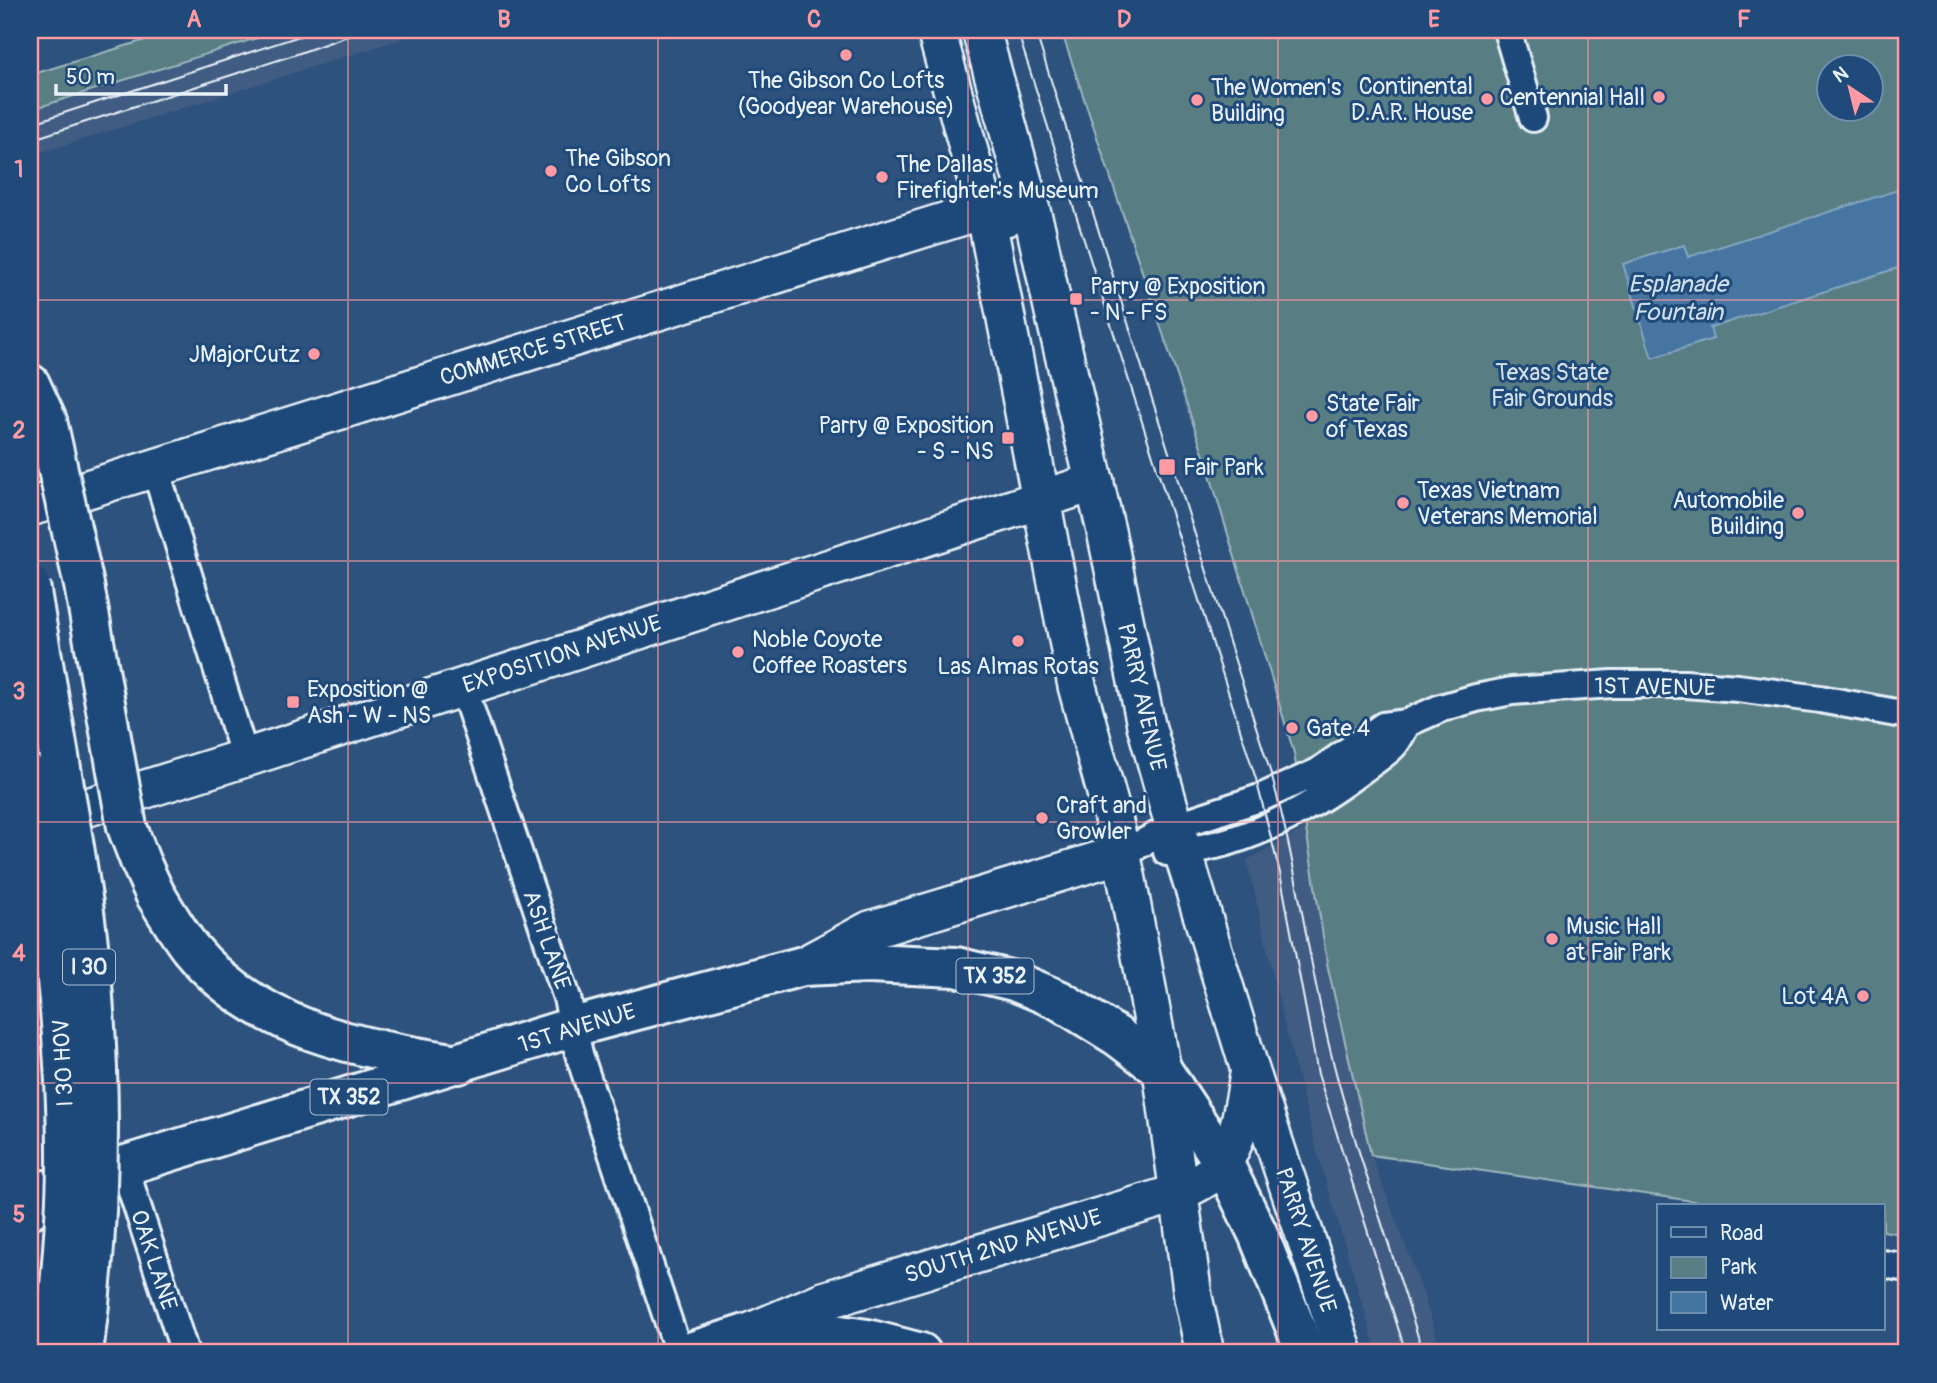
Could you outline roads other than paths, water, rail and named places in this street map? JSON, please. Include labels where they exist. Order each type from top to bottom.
[{"type":"main road","points":[[936,30],[985,210],[1077,685],[1121,854],[1162,1070],[1178,1193],[1205,1353]]},
{"type":"main road","name":"PARRY AVENUE","points":[[981,30],[1036,229],[1095,481],[1146,725],[1250,1070],[1344,1353]]},
{"type":"main road","points":[[985,210],[1036,229]]},
{"type":"main road","name":"COMMERCE STREET","points":[[30,508],[985,210]]},
{"type":"main road","points":[[30,384],[47,421],[81,573],[127,827],[155,894],[190,948],[219,978],[251,1003],[311,1031],[371,1050],[458,1064]]},
{"type":"main road","name":"EXPOSITION AVENUE","points":[[30,825],[245,758],[1095,481]]},
{"type":"main road","name":"I 30","points":[[30,584],[83,905],[92,996],[98,1088],[96,1188],[83,1353]]},
{"type":"main road","name":"I 30 HOV","points":[[30,775],[54,951],[66,1108],[65,1230],[52,1353]]},
{"type":"main road","name":"1ST AVENUE","points":[[35,1198],[124,1166],[573,1027],[803,966],[870,930],[1121,854]]},
{"type":"main road","name":"I 30 HOV","points":[[30,909],[41,1000],[48,1108],[49,1178],[46,1242],[34,1353]]},
{"type":"main road","name":"TX 352","points":[[803,966],[869,963],[956,967],[1014,981],[1059,1000],[1117,1036],[1162,1070],[1223,1162],[1258,1234],[1306,1353]]},
{"type":"main road","name":"SOUTH 2ND AVENUE","points":[[687,1353],[746,1334],[823,1301],[1178,1193],[1203,1180],[1223,1162],[1240,1123],[1250,1070]]},
{"type":"main road","points":[[746,1334],[833,1335],[867,1339],[921,1353]]},
{"type":"street","points":[[1507,30],[1533,118]]},
{"type":"street","points":[[155,468],[245,758]]},
{"type":"street","name":"1ST AVENUE","points":[[1121,854],[1179,839],[1209,848],[1269,827],[1331,793],[1395,745],[1407,723],[1441,708],[1512,691],[1612,684],[1685,684],[1738,688],[1907,715]]},
{"type":"street","name":"ASH LANE","points":[[463,687],[567,998],[579,1054],[679,1353]]},
{"type":"street","name":"OAK LANE","points":[[124,1166],[185,1353]]},
{"type":"street","points":[[1884,1264],[1907,1268]]},
{"type":"water","name":"Esplanade Fountain","points":[[1907,187],[1907,265],[1710,328],[1713,339],[1652,358],[1623,264],[1684,245],[1688,257]]},
{"type":"tram line","points":[[30,124],[318,30]]},
{"type":"tram line","points":[[30,140],[364,30]]},
{"type":"tram line","points":[[1017,30],[1256,779],[1280,873],[1318,1074],[1406,1353]]},
{"type":"tram line","points":[[1035,30],[1271,774],[1289,847],[1335,1069],[1355,1141],[1423,1353]]},
{"type":"place","name":"The Gibson Co Lofts (Goodyear Warehouse)","points":[[846,55]]},
{"type":"place","name":"Centennial Hall","points":[[1659,97]]},
{"type":"place","name":"Continental D.A.R. House","points":[[1487,99]]},
{"type":"place","name":"The Women's Building","points":[[1197,100]]},
{"type":"place","name":"The Gibson Co Lofts","points":[[551,171]]},
{"type":"place","name":"The Dallas Firefighter's Museum","points":[[882,177]]},
{"type":"place","name":"Parry @ Exposition - N - FS","points":[[1076,299]]},
{"type":"place","name":"JMajorCutz","points":[[314,354]]},
{"type":"place","name":"State Fair of Texas","points":[[1312,416]]},
{"type":"place","name":"Parry @ Exposition - S - NS","points":[[1008,438]]},
{"type":"place","name":"Fair Park","points":[[1167,467]]},
{"type":"place","name":"Texas Vietnam Veterans Memorial","points":[[1403,503]]},
{"type":"place","name":"Automobile Building","points":[[1798,513]]},
{"type":"place","name":"Las Almas Rotas","points":[[1018,641]]},
{"type":"place","name":"Noble Coyote Coffee Roasters","points":[[738,652]]},
{"type":"place","name":"Exposition @ Ash - W - NS","points":[[293,702]]},
{"type":"place","name":"Gate 4","points":[[1292,728]]},
{"type":"place","name":"Craft and Growler","points":[[1042,818]]},
{"type":"place","name":"Music Hall at Fair Park","points":[[1552,939]]},
{"type":"place","name":"Lot 4A","points":[[1863,996]]},
{"type":"park label","name":"Texas State Fair Grounds","points":[[1552,385]]}]
